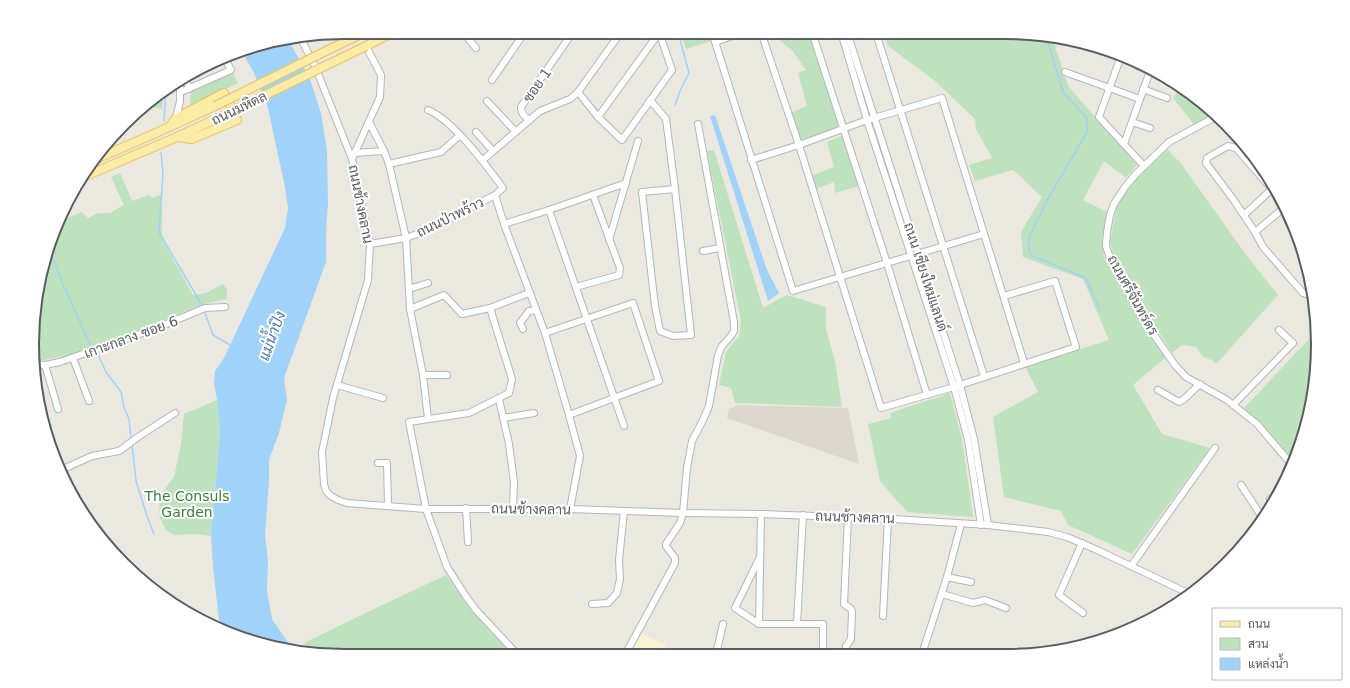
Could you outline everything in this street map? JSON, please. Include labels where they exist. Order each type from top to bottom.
[{"type":"main road","name":"ถนนมหิดล","points":[[104,155],[215,106],[350,39]]},
{"type":"main road","name":"ถนนมหิดล","points":[[91,173],[177,138],[380,39]]},
{"type":"main road","points":[[170,126],[176,118],[224,93],[237,120],[192,139],[177,138]]},
{"type":"street","points":[[469,39],[476,48]]},
{"type":"street","points":[[492,80],[520,39]]},
{"type":"street","name":"ซอย 1","points":[[483,160],[530,120],[524,116],[521,111],[523,104],[568,39]]},
{"type":"street","points":[[530,120],[540,111],[570,99],[578,92],[616,39]]},
{"type":"street","points":[[598,116],[655,39]]},
{"type":"street","points":[[578,92],[598,116],[622,140],[672,70],[661,39]]},
{"type":"street","points":[[714,39],[793,291],[984,234]]},
{"type":"street","points":[[715,42],[724,39]]},
{"type":"street","points":[[763,39],[799,145],[881,408],[957,386],[1076,347],[1056,281],[1004,296]]},
{"type":"street","points":[[814,39],[887,263],[927,395]]},
{"type":"street","name":"ถนน เชียงใหม่แลนด์","points":[[843,39],[919,254],[957,386],[968,440],[980,525]]},
{"type":"street","name":"ถนน เชียงใหม่แลนด์","points":[[849,39],[911,256],[974,439],[988,525]]},
{"type":"street","points":[[878,39],[899,111],[984,376]]},
{"type":"street","points":[[303,42],[315,66],[353,156],[384,152]]},
{"type":"street","name":"ถนนช้างคลาน","points":[[366,46],[381,76],[380,97],[353,156],[370,244],[368,280],[337,385],[322,452],[324,484],[326,491],[331,496],[342,502],[426,508],[570,509],[803,515],[888,518],[988,525],[1048,532],[1082,543],[1184,591]]},
{"type":"street","points":[[1119,61],[1099,117],[1144,166]]},
{"type":"street","points":[[181,92],[231,70],[227,62]]},
{"type":"street","points":[[1065,72],[1140,99]]},
{"type":"street","points":[[1124,144],[1149,74]]},
{"type":"street","points":[[187,83],[189,88]]},
{"type":"street","points":[[176,118],[181,92],[180,87]]},
{"type":"street","points":[[1143,90],[1167,98]]},
{"type":"street","points":[[751,160],[799,145],[871,119],[942,98],[1024,363]]},
{"type":"street","points":[[650,100],[666,119],[675,189],[691,335],[673,336],[660,331],[655,306],[642,192],[675,189]]},
{"type":"street","points":[[487,101],[516,132]]},
{"type":"street","points":[[428,110],[438,114],[483,160]]},
{"type":"street","name":"ถนนศรีจันทร์ดร","points":[[1212,119],[1169,142],[1125,187],[1114,204],[1110,215],[1106,246],[1111,261],[1143,319],[1175,365],[1186,377],[1227,400],[1257,424],[1288,461]]},
{"type":"street","points":[[369,122],[389,164],[406,238],[410,309],[423,375],[428,419]]},
{"type":"street","points":[[1132,122],[1150,128]]},
{"type":"street","points":[[628,649],[675,563],[675,558],[666,544],[679,527],[683,513],[687,468],[692,441],[709,406],[720,351],[734,331],[734,322],[698,124]]},
{"type":"street","points":[[476,132],[494,151]]},
{"type":"street","points":[[389,164],[441,152],[460,136]]},
{"type":"street","points":[[609,240],[638,141]]},
{"type":"street","points":[[1261,176],[1236,148],[1228,146],[1207,158],[1206,163],[1244,215],[1264,247],[1298,288],[1307,295]]},
{"type":"street","name":"ถนนป่าพร้าว","points":[[370,244],[406,238],[425,231],[495,195],[503,188],[483,160]]},
{"type":"street","points":[[504,224],[626,183]]},
{"type":"street","points":[[1244,215],[1270,191]]},
{"type":"street","points":[[495,195],[504,224],[544,333],[580,456],[570,509]]},
{"type":"street","points":[[576,288],[619,275],[620,268],[593,195]]},
{"type":"street","points":[[549,210],[624,426]]},
{"type":"street","points":[[1255,232],[1280,210]]},
{"type":"street","points":[[703,251],[720,248]]},
{"type":"street","points":[[409,289],[428,283]]},
{"type":"street","points":[[410,309],[444,295],[462,314],[490,308],[529,293]]},
{"type":"street","points":[[544,333],[633,303],[659,381],[569,415]]},
{"type":"street","name":"เกาะกลาง ซอย 6","points":[[40,365],[45,365],[73,358],[150,331],[203,309],[225,307]]},
{"type":"street","points":[[490,308],[512,379],[509,393],[469,413],[408,422],[426,508],[447,568],[476,610],[512,649]]},
{"type":"street","points":[[523,329],[520,322],[529,311],[536,310]]},
{"type":"street","points":[[1233,405],[1293,343],[1279,330]]},
{"type":"street","points":[[73,358],[89,401]]},
{"type":"street","points":[[45,365],[58,409]]},
{"type":"street","points":[[423,375],[447,375]]},
{"type":"street","points":[[1158,390],[1179,402],[1200,384]]},
{"type":"street","points":[[337,385],[383,398]]},
{"type":"street","points":[[499,399],[509,444],[514,482],[512,508]]},
{"type":"street","points":[[65,468],[92,456],[119,451],[131,441],[175,413]]},
{"type":"street","points":[[503,418],[534,413]]},
{"type":"street","points":[[1131,566],[1215,448]]},
{"type":"street","points":[[378,463],[387,463],[388,505]]},
{"type":"street","points":[[1241,485],[1260,513]]},
{"type":"street","points":[[466,508],[468,542]]},
{"type":"street","points":[[592,604],[608,603],[617,593],[620,579],[619,560],[624,511]]},
{"type":"street","points":[[759,624],[761,514]]},
{"type":"street","points":[[797,624],[803,515]]},
{"type":"street","points":[[846,649],[850,639],[852,612],[851,609],[844,604],[848,517]]},
{"type":"street","points":[[882,616],[888,518]]},
{"type":"street","points":[[924,649],[942,594],[961,524]]},
{"type":"street","points":[[1082,543],[1059,595],[1082,613]]},
{"type":"street","points":[[760,557],[735,608],[759,624],[822,624],[823,649]]},
{"type":"street","points":[[947,577],[971,582]]},
{"type":"street","points":[[942,594],[973,603],[987,601],[1006,608]]},
{"type":"street","points":[[717,649],[723,624]]},
{"type":"shaded area","points":[[739,405],[848,408],[859,464],[727,418],[729,409]]},
{"type":"shaded area","points":[[640,633],[666,645],[664,649],[632,649]]},
{"type":"green space","points":[[682,39],[711,39],[712,41],[686,49]]},
{"type":"green space","points":[[779,39],[812,39],[841,127],[800,142],[790,113],[807,106],[798,73],[806,70],[792,50]]},
{"type":"green space","points":[[886,39],[1006,39],[1054,43],[1068,86],[1137,165],[1126,178],[1104,161],[1083,200],[1107,212],[1102,238],[1104,257],[1165,358],[1133,385],[1162,434],[1210,448],[1132,554],[1068,525],[1061,511],[1004,497],[993,417],[1038,392],[1025,366],[1109,340],[1083,279],[1023,257],[1021,232],[1042,197],[1013,170],[975,181],[969,165],[992,158],[976,129],[975,119],[935,81],[888,46]]},
{"type":"green space","points":[[232,72],[238,83],[190,107],[191,91]]},
{"type":"green space","points":[[1177,92],[1209,117],[1194,124],[1173,98]]},
{"type":"green space","points":[[163,99],[162,109],[152,107]]},
{"type":"green space","points":[[842,136],[859,186],[835,193],[834,182],[816,189],[811,176],[834,167],[827,142]]},
{"type":"green space","points":[[1168,149],[1180,162],[1244,252],[1278,295],[1216,364],[1212,360],[1203,357],[1196,347],[1182,345],[1172,353],[1115,261],[1110,242],[1117,205],[1139,175]]},
{"type":"green space","points":[[714,150],[763,308],[787,295],[826,307],[826,329],[835,361],[842,407],[735,403],[731,388],[719,385],[726,352],[739,336],[741,321],[707,151]]},
{"type":"green space","points":[[120,173],[132,201],[149,195],[152,198],[161,195],[162,239],[193,295],[206,293],[223,284],[227,290],[227,299],[196,307],[133,334],[92,349],[40,360],[40,324],[45,284],[49,265],[62,227],[66,218],[82,212],[88,218],[98,213],[110,213],[124,205],[111,177]]},
{"type":"green space","points":[[1311,338],[1310,364],[1305,404],[1301,423],[1289,458],[1260,423],[1244,408]]},
{"type":"green space","points":[[950,393],[962,439],[973,517],[907,512],[880,481],[868,424],[891,418],[890,413]]},
{"type":"green space","name":"The Consuls Garden","points":[[217,400],[220,433],[211,536],[194,534],[174,535],[166,530],[160,518],[159,497],[174,477],[181,444],[184,414]]},
{"type":"green space","points":[[446,575],[470,609],[507,649],[344,649],[306,646],[304,643]]},
{"type":"water","name":"แม่น้ำปิง","points":[[291,44],[310,79],[321,113],[327,150],[328,204],[326,262],[284,378],[287,399],[279,433],[269,460],[265,535],[268,561],[267,591],[272,619],[289,644],[265,639],[219,623],[211,536],[220,433],[214,384],[215,371],[224,358],[285,228],[288,208],[285,187],[267,104],[253,71],[244,56],[265,49]]},
{"type":"water","points":[[715,115],[767,270],[779,293],[768,301],[710,116]]},
{"type":"waterway","points":[[675,105],[689,73],[680,39]]},
{"type":"waterway","points":[[1048,42],[1063,92],[1087,118],[1087,132],[1048,199],[1029,237],[1029,252],[1033,256],[1086,278],[1100,310]]},
{"type":"waterway","points":[[164,121],[166,97]]},
{"type":"waterway","points":[[161,152],[163,174],[159,232],[203,307]]},
{"type":"waterway","points":[[52,255],[61,280],[92,349]]},
{"type":"waterway","points":[[204,310],[213,335],[230,345]]},
{"type":"waterway","points":[[97,352],[106,372],[121,392],[124,407],[129,419],[131,440]]},
{"type":"waterway","points":[[132,444],[136,481],[154,534]]}]
